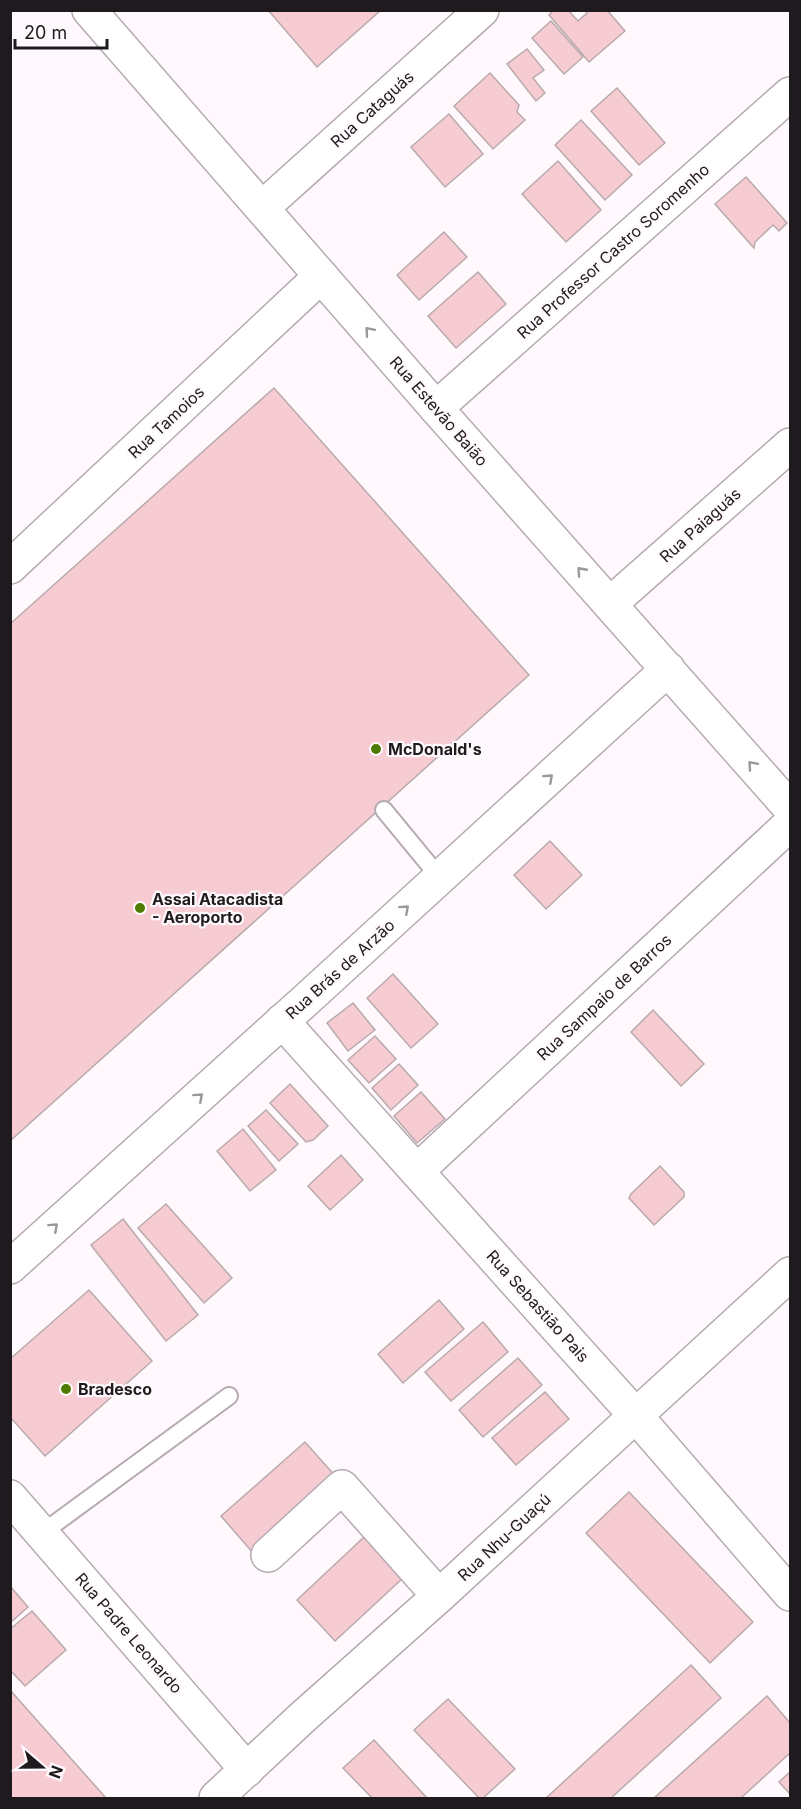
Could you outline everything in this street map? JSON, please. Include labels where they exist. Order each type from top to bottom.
[{"type":"street","name":"Rua Estevão Baião","points":[[89,10],[436,408],[790,808]]},
{"type":"street","name":"Rua Cataguás","points":[[262,208],[482,10]]},
{"type":"street","name":"Rua Professor Castro Soromenho","points":[[436,408],[790,94]]},
{"type":"street","name":"Rua Tamoios","points":[[10,567],[321,276]]},
{"type":"street","name":"Rua Paiaguás","points":[[610,604],[790,445]]},
{"type":"street","name":"Rua Brás de Arzão","points":[[10,1267],[668,669]]},
{"type":"street","name":"Rua Sampaio de Barros","points":[[417,1171],[790,824]]},
{"type":"street","name":"Rua Sebastião Pais","points":[[282,1022],[636,1416],[790,1594]]},
{"type":"street","name":"Rua Nhu-Guaçú","points":[[216,1798],[790,1274]]},
{"type":"street","points":[[268,1555],[342,1487],[439,1596]]},
{"type":"street","name":"Rua Padre Leonardo","points":[[10,1497],[247,1770]]},
{"type":"lane","points":[[384,810],[440,878]]},
{"type":"lane","points":[[42,1533],[229,1396]]},
{"type":"building","points":[[268,10],[381,10],[317,67]]},
{"type":"building","points":[[554,10],[568,10],[578,21],[587,13],[585,10],[607,10],[625,31],[589,62],[549,15]]},
{"type":"building","points":[[551,21],[583,57],[564,74],[532,38]]},
{"type":"building","points":[[527,49],[544,70],[533,78],[545,93],[536,101],[507,64]]},
{"type":"building","points":[[490,73],[519,105],[517,112],[525,120],[493,149],[454,106]]},
{"type":"building","points":[[617,88],[665,143],[639,165],[591,111]]},
{"type":"building","points":[[449,114],[483,154],[445,187],[411,147]]},
{"type":"building","points":[[581,120],[632,175],[605,200],[555,145]]},
{"type":"building","points":[[558,161],[601,210],[566,242],[522,194]]},
{"type":"building","points":[[746,177],[787,223],[779,231],[773,225],[755,242],[754,248],[715,204]]},
{"type":"building","points":[[444,232],[467,257],[419,300],[397,275]]},
{"type":"building","points":[[478,272],[506,304],[456,348],[428,316]]},
{"type":"building","name":"Assai Atacadista - Aeroporto","points":[[274,388],[529,675],[10,1141],[10,624]]},
{"type":"building","points":[[550,841],[582,875],[546,909],[514,875]]},
{"type":"building","points":[[393,974],[438,1024],[411,1048],[367,998]]},
{"type":"building","points":[[353,1003],[375,1030],[348,1051],[327,1023]]},
{"type":"building","points":[[653,1010],[704,1064],[681,1086],[631,1032]]},
{"type":"building","points":[[375,1036],[396,1059],[369,1083],[348,1060]]},
{"type":"building","points":[[399,1064],[418,1085],[391,1110],[372,1088]]},
{"type":"building","points":[[290,1084],[328,1126],[313,1140],[306,1142],[270,1103]]},
{"type":"building","points":[[421,1092],[445,1119],[417,1143],[394,1116]]},
{"type":"building","points":[[266,1110],[298,1144],[279,1161],[248,1126]]},
{"type":"building","points":[[243,1129],[276,1170],[250,1191],[217,1151]]},
{"type":"building","points":[[341,1155],[363,1180],[330,1210],[308,1186]]},
{"type":"building","points":[[660,1166],[684,1192],[684,1197],[654,1225],[629,1198]]},
{"type":"building","points":[[166,1204],[232,1278],[204,1303],[138,1228]]},
{"type":"building","points":[[123,1219],[198,1315],[166,1341],[91,1245]]},
{"type":"building","name":"Bradesco","points":[[89,1290],[152,1361],[45,1456],[10,1417],[10,1359]]},
{"type":"building","points":[[439,1300],[464,1329],[403,1383],[378,1354]]},
{"type":"building","points":[[483,1322],[508,1352],[451,1401],[425,1372]]},
{"type":"building","points":[[518,1358],[542,1385],[483,1437],[459,1410]]},
{"type":"building","points":[[545,1392],[569,1419],[516,1465],[492,1438]]},
{"type":"building","points":[[305,1442],[337,1478],[253,1553],[221,1516]]},
{"type":"building","points":[[629,1492],[753,1622],[710,1663],[586,1533]]},
{"type":"building","points":[[364,1537],[403,1578],[335,1641],[297,1600]]},
{"type":"building","points":[[10,1586],[28,1607],[10,1623]]},
{"type":"building","points":[[32,1611],[66,1650],[25,1686],[10,1670],[10,1629]]},
{"type":"building","points":[[691,1665],[721,1698],[611,1798],[546,1798]]},
{"type":"building","points":[[10,1690],[106,1798],[10,1798]]},
{"type":"building","points":[[767,1696],[790,1723],[790,1753],[741,1798],[654,1798]]},
{"type":"building","points":[[448,1699],[515,1769],[483,1798],[479,1798],[414,1730]]},
{"type":"building","points":[[374,1740],[427,1798],[372,1798],[343,1768]]},
{"type":"building","points":[[790,1772],[790,1794],[779,1782]]},
{"type":"place","name":"McDonald's","points":[[376,749]]},
{"type":"place","name":"Assai Atacadista - Aeroporto","points":[[140,908]]},
{"type":"place","name":"Bradesco","points":[[66,1389]]}]
